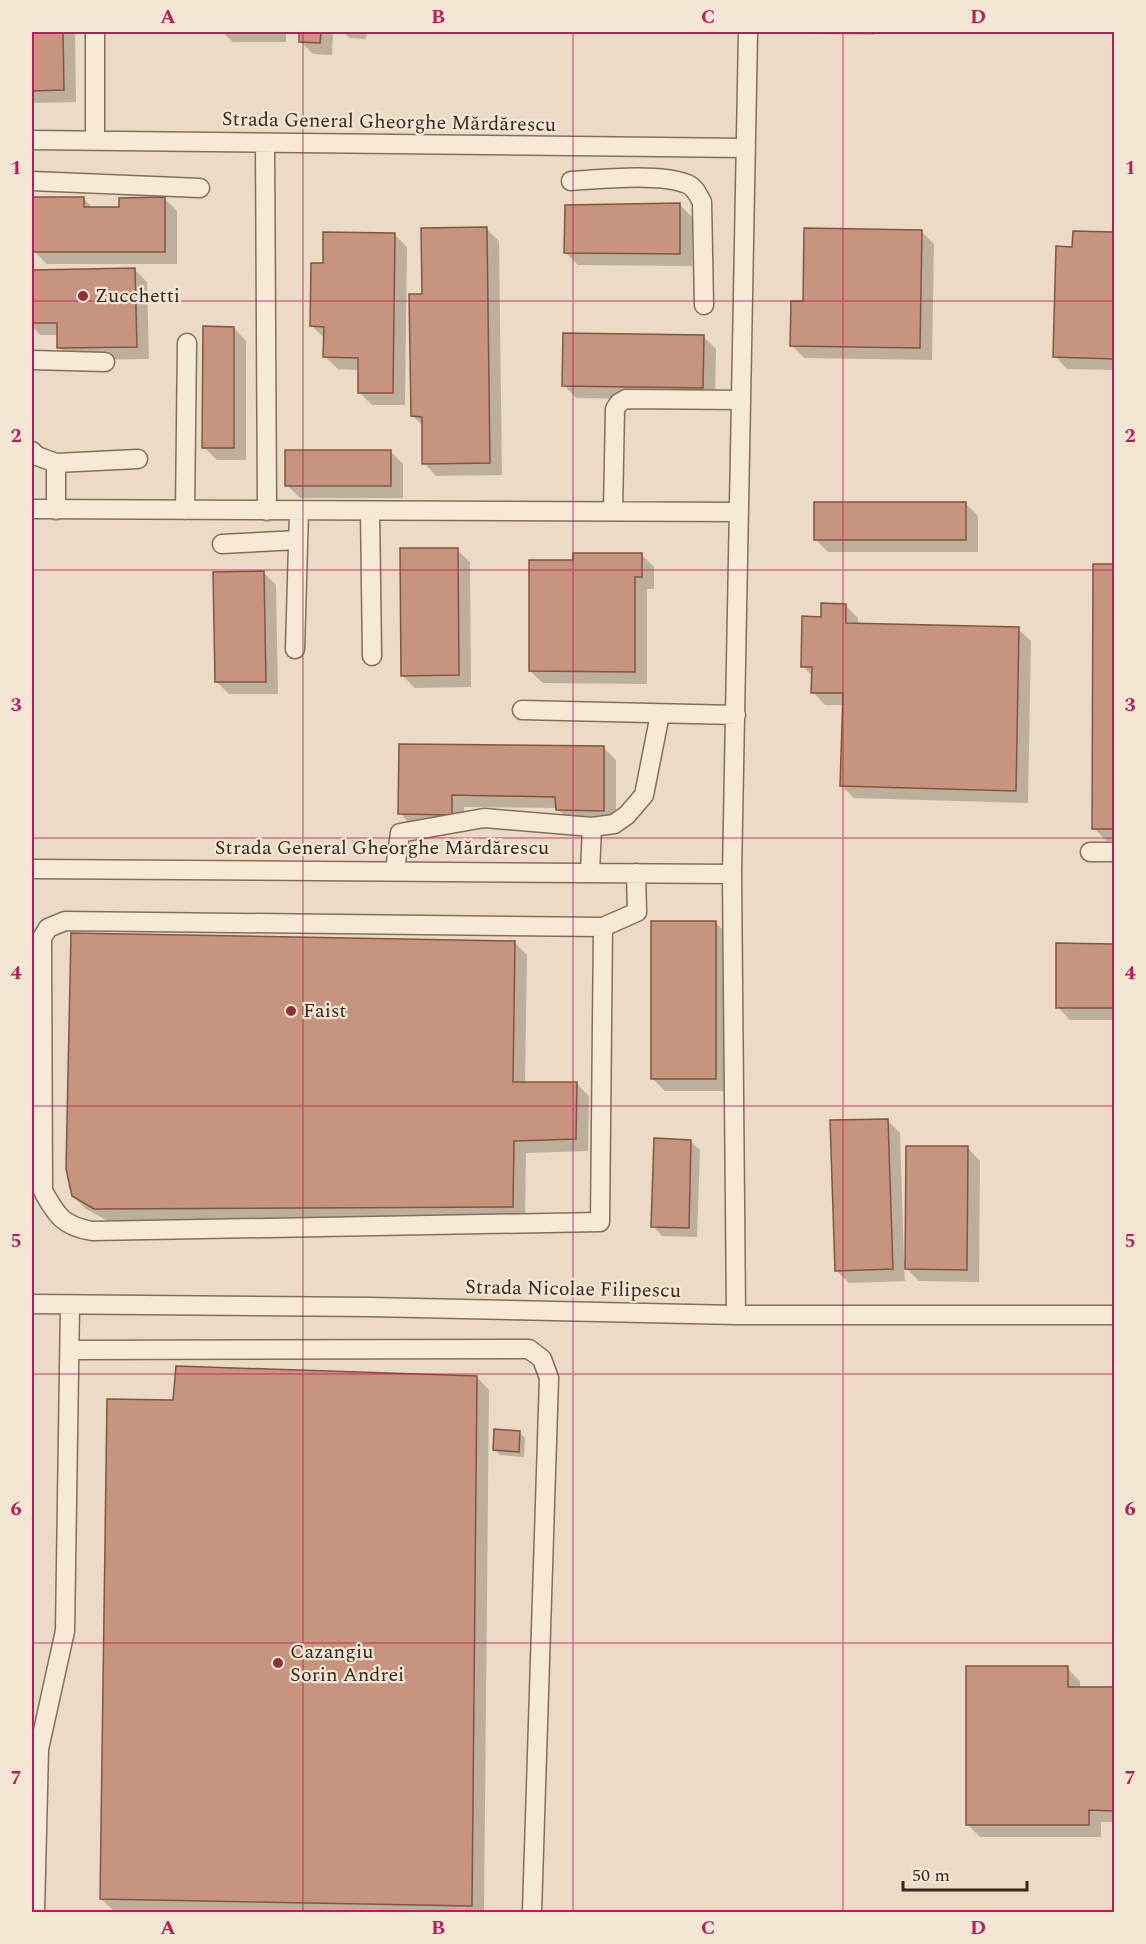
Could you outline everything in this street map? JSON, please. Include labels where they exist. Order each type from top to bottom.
[{"type":"street","points":[[95,32],[95,140]]},
{"type":"street","points":[[736,1315],[732,874],[748,32]]},
{"type":"street","name":"Strada General Gheorghe Mărdărescu","points":[[32,140],[746,148]]},
{"type":"street","points":[[265,143],[267,511]]},
{"type":"street","points":[[607,147],[607,179]]},
{"type":"street","points":[[571,181],[663,179],[689,184],[697,192],[702,202],[704,305]]},
{"type":"street","points":[[32,182],[200,188]]},
{"type":"street","points":[[184,510],[187,343]]},
{"type":"street","points":[[32,360],[105,362]]},
{"type":"street","points":[[613,511],[615,409],[619,403],[626,399],[741,400]]},
{"type":"street","points":[[32,451],[37,456],[56,463],[138,459]]},
{"type":"street","points":[[56,463],[56,510]]},
{"type":"street","points":[[32,509],[739,512]]},
{"type":"street","points":[[295,650],[298,511]]},
{"type":"street","points":[[370,511],[372,656]]},
{"type":"street","points":[[222,544],[298,540]]},
{"type":"street","points":[[522,710],[736,715]]},
{"type":"street","points":[[395,870],[400,833],[484,818],[592,827],[614,824],[627,815],[644,795],[660,714]]},
{"type":"street","points":[[590,872],[592,827]]},
{"type":"street","points":[[1090,852],[1114,852]]},
{"type":"street","name":"Strada General Gheorghe Mărdărescu","points":[[32,869],[732,874]]},
{"type":"street","points":[[603,927],[600,1222],[92,1231],[74,1228],[56,1215],[43,1191],[42,938],[48,928],[65,921],[603,927],[637,912],[636,873]]},
{"type":"street","name":"Strada Nicolae Filipescu","points":[[32,1304],[370,1307],[736,1315],[1114,1315]]},
{"type":"street","points":[[35,1912],[39,1749],[65,1631],[70,1305]]},
{"type":"street","points":[[70,1350],[529,1349],[542,1359],[549,1378],[532,1912]]},
{"type":"building","points":[[32,32],[63,32],[64,90],[32,91]]},
{"type":"building","points":[[299,32],[321,32],[320,43],[299,42]]},
{"type":"building","points":[[33,197],[84,197],[84,207],[119,207],[119,198],[165,197],[165,252],[33,252]]},
{"type":"building","points":[[680,203],[680,254],[564,253],[565,205]]},
{"type":"building","points":[[487,227],[490,463],[422,464],[422,417],[411,416],[409,294],[422,294],[421,228]]},
{"type":"building","points":[[804,228],[922,230],[920,348],[790,346],[791,301],[803,301]]},
{"type":"building","points":[[1073,231],[1114,232],[1114,359],[1053,357],[1056,246],[1072,247]]},
{"type":"building","points":[[323,232],[395,233],[393,393],[358,393],[358,358],[323,357],[324,327],[310,326],[311,263],[323,263]]},
{"type":"building","name":"Zucchetti","points":[[135,268],[137,347],[57,348],[57,323],[32,323],[32,270]]},
{"type":"building","points":[[203,326],[234,327],[234,448],[202,448]]},
{"type":"building","points":[[563,333],[704,335],[703,388],[562,386]]},
{"type":"building","points":[[285,450],[391,450],[391,486],[285,486]]},
{"type":"building","points":[[814,502],[966,502],[966,540],[814,540]]},
{"type":"building","points":[[400,548],[458,548],[459,675],[401,676]]},
{"type":"building","points":[[573,553],[642,553],[642,577],[635,577],[635,672],[529,671],[529,560],[573,560]]},
{"type":"building","points":[[1093,564],[1114,564],[1114,829],[1092,829]]},
{"type":"building","points":[[264,571],[266,682],[215,682],[213,572]]},
{"type":"building","points":[[821,603],[846,604],[846,623],[1019,627],[1016,791],[840,786],[843,693],[811,693],[812,667],[801,667],[802,616],[821,617]]},
{"type":"building","points":[[399,744],[604,746],[604,811],[556,810],[555,797],[452,795],[452,815],[398,814]]},
{"type":"building","points":[[651,921],[716,921],[716,1079],[651,1079]]},
{"type":"building","name":"Faist","points":[[71,933],[515,941],[513,1082],[577,1082],[576,1139],[514,1141],[513,1207],[94,1209],[72,1196],[66,1169]]},
{"type":"building","points":[[1056,943],[1114,944],[1114,1008],[1056,1008]]},
{"type":"building","points":[[888,1119],[893,1269],[835,1271],[830,1120]]},
{"type":"building","points":[[654,1138],[691,1140],[689,1228],[651,1227]]},
{"type":"building","points":[[906,1146],[968,1146],[967,1270],[905,1269]]},
{"type":"building","points":[[176,1366],[477,1376],[472,1906],[100,1899],[107,1399],[173,1400]]},
{"type":"building","points":[[494,1429],[520,1431],[519,1452],[493,1450]]},
{"type":"building","points":[[966,1666],[1068,1666],[1068,1687],[1114,1687],[1114,1811],[1089,1810],[1089,1825],[966,1825]]},
{"type":"place","name":"Zucchetti","points":[[83,296]]},
{"type":"place","name":"Faist","points":[[291,1011]]},
{"type":"place","name":"Cazangiu Sorin Andrei","points":[[278,1663]]}]
